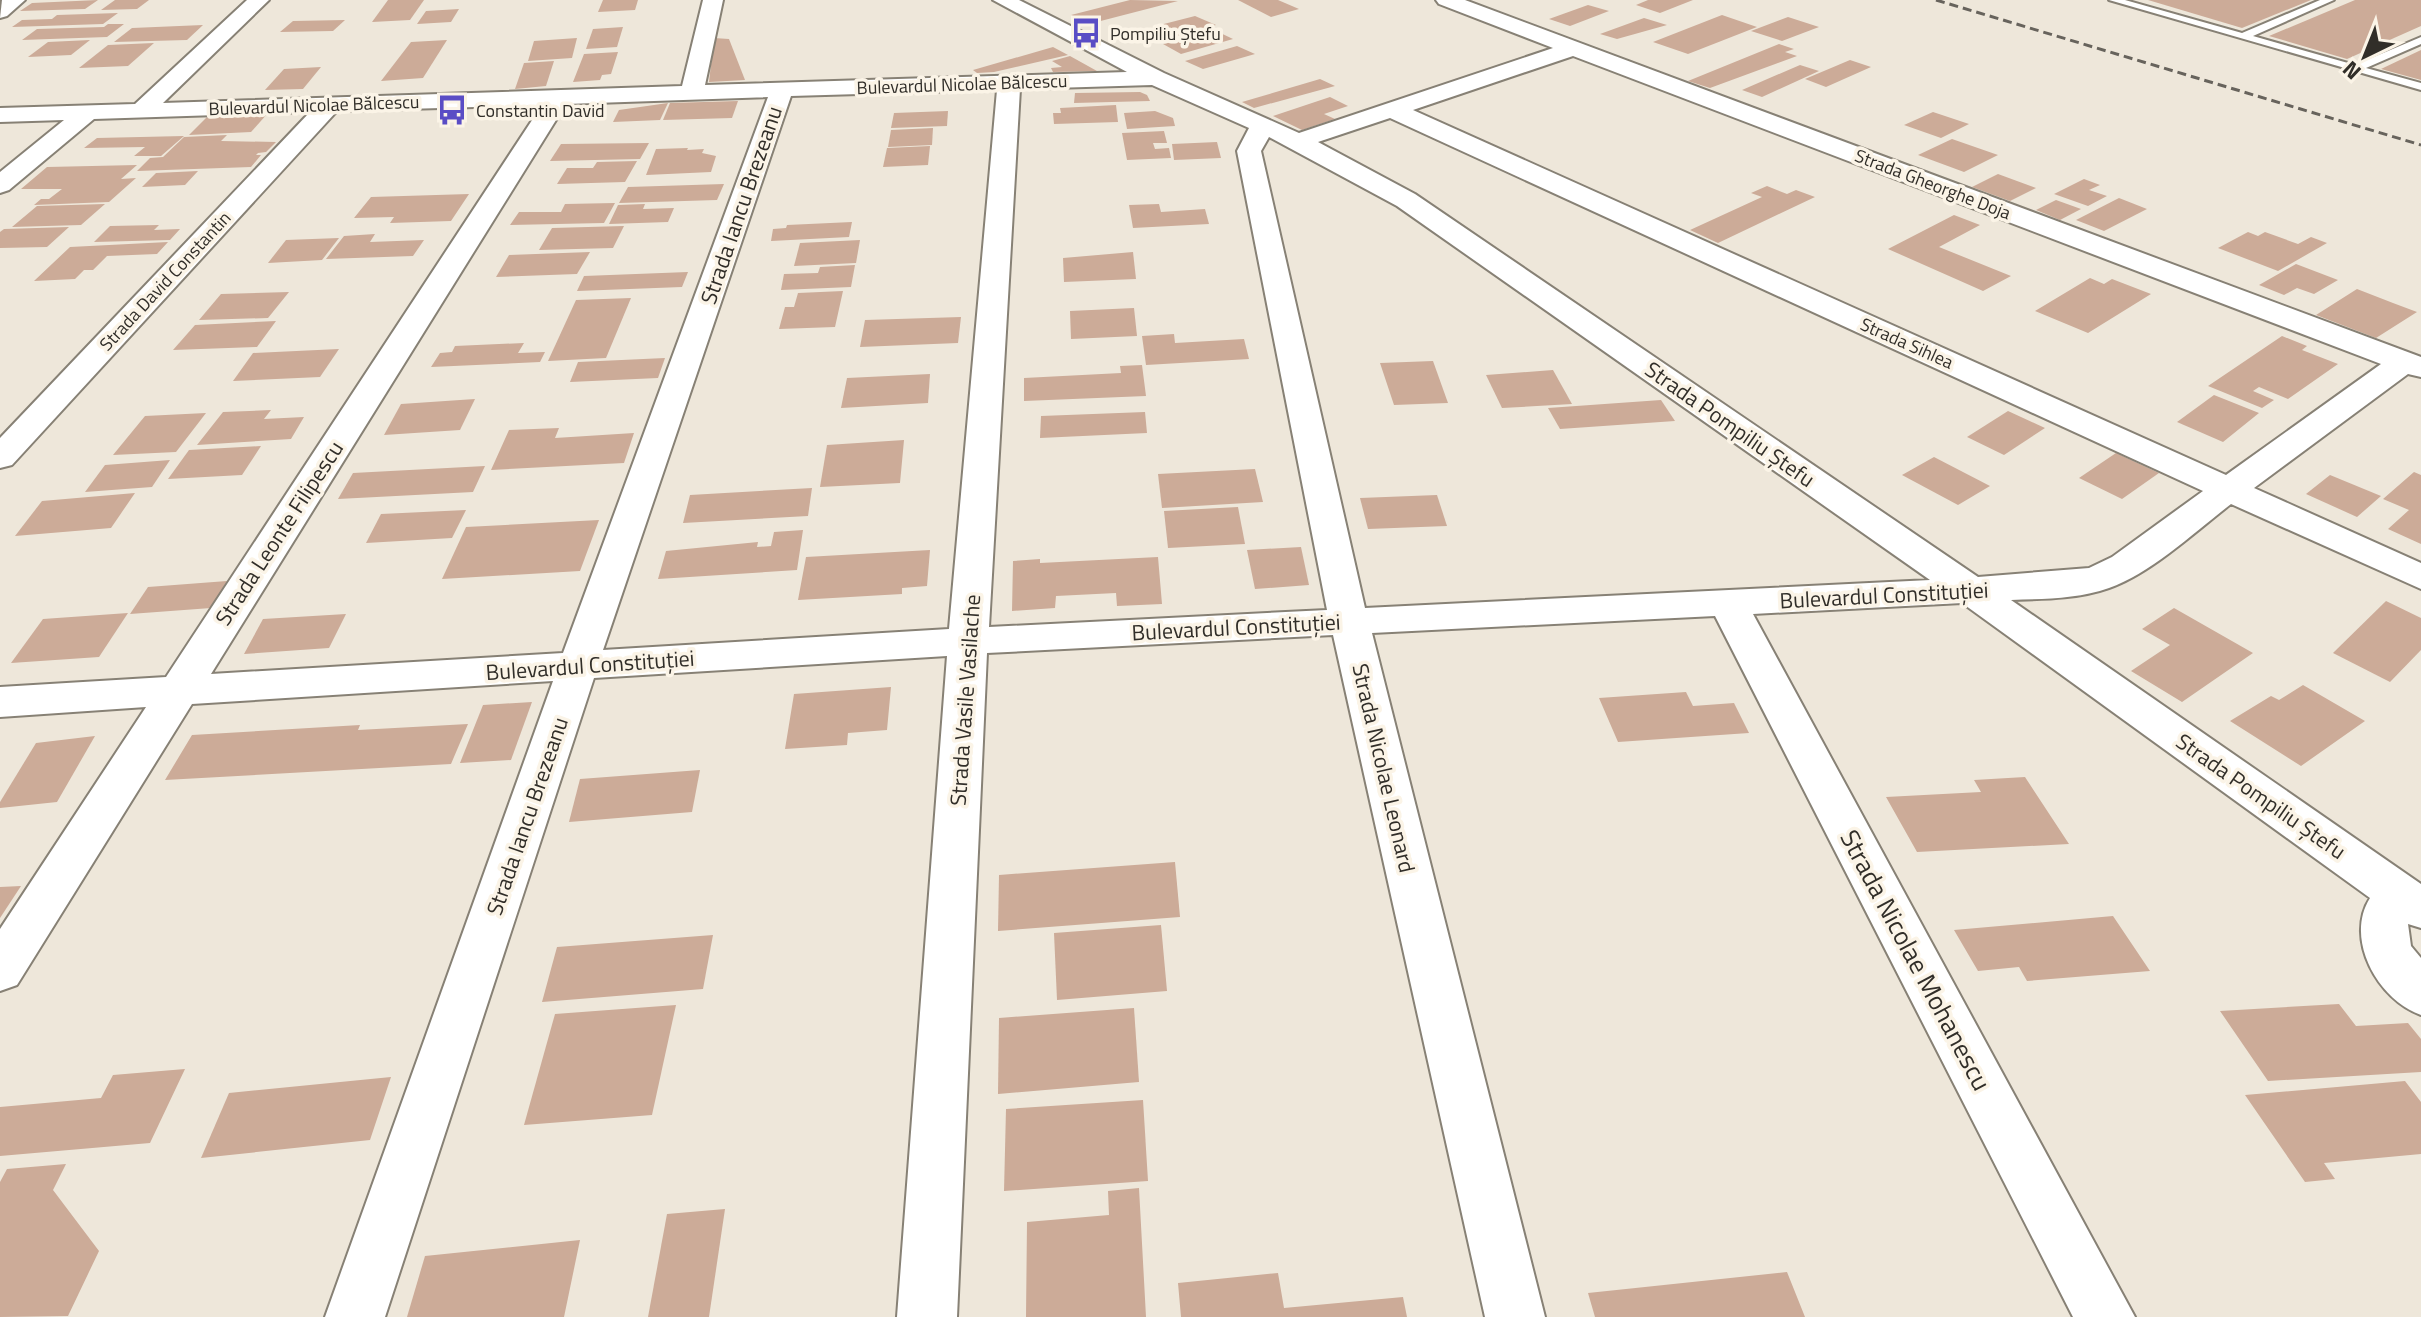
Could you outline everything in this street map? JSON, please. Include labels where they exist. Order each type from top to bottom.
[{"type":"street","points":[[0,12],[15,0]]},
{"type":"street","points":[[142,110],[259,0]]},
{"type":"street","points":[[692,93],[713,0]]},
{"type":"street","name":"Strada Pompiliu Ștefu","points":[[1003,0],[1156,78],[1298,141],[1406,200],[1970,590],[2409,901]]},
{"type":"street","name":"Strada Gheorghe Doja","points":[[1446,0],[2413,365]]},
{"type":"street","points":[[1298,141],[1574,48]]},
{"type":"street","name":"Bulevardul Nicolae Bălcescu","points":[[0,115],[1156,78]]},
{"type":"street","name":"Strada Vasile Vasilache","points":[[927,1317],[968,641],[1009,83]]},
{"type":"street","name":"Strada Iancu Brezeanu","points":[[355,1317],[578,666],[782,90]]},
{"type":"street","name":"Strada Leonte Filipescu","points":[[0,970],[559,97]]},
{"type":"street","name":"Strada David Constantin","points":[[0,458],[331,104]]},
{"type":"street","name":"Strada Sihlea","points":[[1393,110],[2421,577]]},
{"type":"street","points":[[0,185],[89,111]]},
{"type":"street","name":"Strada Nicolae Leonard","points":[[1263,124],[1249,151],[1349,621],[1515,1317]]},
{"type":"street","name":"Bulevardul Constituției","points":[[0,702],[968,641],[2049,586],[2098,579],[2125,565],[2413,365]]},
{"type":"street","name":"Strada Nicolae Mohanescu","points":[[1728,603],[2105,1317]]},
{"type":"street","points":[[2409,901],[2383,917],[2387,953],[2421,994]]},
{"type":"lane","points":[[2116,0],[2421,87]]},
{"type":"lane","points":[[2241,37],[2329,0]]},
{"type":"lane","points":[[2354,69],[2421,40]]},
{"type":"building","points":[[98,0],[85,9],[20,11],[32,3]]},
{"type":"building","points":[[115,0],[149,0],[137,9],[101,10]]},
{"type":"building","points":[[388,0],[424,0],[410,20],[372,22]]},
{"type":"building","points":[[603,0],[638,0],[635,10],[598,12]]},
{"type":"building","points":[[1130,0],[1178,1],[1089,24],[1071,15]]},
{"type":"building","points":[[1238,0],[1278,0],[1299,9],[1271,17]]},
{"type":"building","points":[[1648,0],[1693,0],[1660,13],[1636,5]]},
{"type":"building","points":[[2148,0],[2311,0],[2242,28]]},
{"type":"building","points":[[2355,0],[2421,0],[2421,26],[2347,59],[2269,36]]},
{"type":"building","points":[[1588,5],[1609,11],[1570,26],[1549,19]]},
{"type":"building","points":[[459,9],[451,22],[417,24],[426,11]]},
{"type":"building","points":[[118,13],[103,24],[12,27],[22,20],[52,19],[57,15]]},
{"type":"building","points":[[1722,15],[1757,27],[1688,54],[1653,42]]},
{"type":"building","points":[[1195,16],[1216,25],[1177,36],[1156,26]]},
{"type":"building","points":[[1788,17],[1819,27],[1782,41],[1751,31]]},
{"type":"building","points":[[1644,18],[1667,25],[1617,39],[1600,34]]},
{"type":"building","points":[[345,20],[333,31],[280,32],[293,21]]},
{"type":"building","points":[[124,24],[107,37],[22,40],[37,29],[104,27]]},
{"type":"building","points":[[203,25],[187,40],[114,42],[132,28]]},
{"type":"building","points":[[623,27],[617,47],[586,49],[593,29]]},
{"type":"building","points":[[1212,29],[1233,39],[1181,54],[1163,44]]},
{"type":"building","points":[[577,38],[572,58],[528,61],[534,41]]},
{"type":"building","points":[[714,38],[729,39],[745,80],[709,82]]},
{"type":"building","points":[[90,40],[71,55],[28,57],[48,42]]},
{"type":"building","points":[[447,40],[423,78],[381,81],[411,42]]},
{"type":"building","points":[[154,43],[128,66],[79,68],[108,45]]},
{"type":"building","points":[[1779,44],[1794,49],[1785,52],[1797,56],[1710,88],[1688,81]]},
{"type":"building","points":[[1237,46],[1255,54],[1203,69],[1185,61]]},
{"type":"building","points":[[1053,47],[1068,55],[994,72],[977,73],[973,70]]},
{"type":"building","points":[[2421,50],[2421,80],[2381,69]]},
{"type":"building","points":[[618,52],[611,74],[602,75],[600,80],[573,82],[584,54]]},
{"type":"building","points":[[1070,56],[1097,71],[1053,72],[1051,68],[1062,67],[1052,61]]},
{"type":"building","points":[[1850,60],[1871,67],[1826,87],[1805,79]]},
{"type":"building","points":[[554,61],[546,86],[515,89],[524,63]]},
{"type":"building","points":[[1800,65],[1819,71],[1762,97],[1742,90]]},
{"type":"building","points":[[321,67],[303,89],[265,90],[284,69]]},
{"type":"building","points":[[1320,79],[1335,86],[1254,108],[1242,102]]},
{"type":"building","points":[[1140,92],[1147,95],[1150,101],[1074,103],[1075,93]]},
{"type":"building","points":[[1330,97],[1348,106],[1324,114],[1335,119],[1302,130],[1273,116]]},
{"type":"building","points":[[738,101],[732,118],[663,120],[670,103]]},
{"type":"building","points":[[668,103],[660,120],[613,122],[619,110]]},
{"type":"building","points":[[1116,105],[1118,122],[1054,124],[1053,113],[1061,113],[1060,108]]},
{"type":"building","points":[[948,111],[947,126],[891,128],[894,113]]},
{"type":"building","points":[[1155,111],[1173,118],[1175,126],[1127,129],[1124,113]]},
{"type":"building","points":[[1933,112],[1969,124],[1941,138],[1904,125]]},
{"type":"building","points":[[268,113],[251,132],[189,135],[208,116]]},
{"type":"building","points":[[933,128],[932,145],[888,147],[891,130]]},
{"type":"building","points":[[1164,131],[1167,143],[1153,143],[1155,149],[1169,148],[1171,158],[1127,160],[1122,133]]},
{"type":"building","points":[[227,135],[221,141],[276,142],[266,152],[256,155],[261,155],[251,167],[137,171],[150,158],[163,157],[184,137]]},
{"type":"building","points":[[184,136],[161,156],[134,156],[145,147],[84,148],[97,138]]},
{"type":"building","points":[[1952,139],[1998,155],[1964,172],[1918,155]]},
{"type":"building","points":[[1217,142],[1221,158],[1174,160],[1172,144]]},
{"type":"building","points":[[649,143],[640,159],[550,161],[561,144]]},
{"type":"building","points":[[930,146],[928,165],[883,167],[887,148]]},
{"type":"building","points":[[656,149],[704,149],[702,153],[716,156],[711,172],[646,175]]},
{"type":"building","points":[[637,161],[625,182],[557,184],[567,168],[593,168],[597,162]]},
{"type":"building","points":[[137,165],[121,179],[136,178],[109,202],[34,205],[62,189],[21,189],[47,167]]},
{"type":"building","points":[[198,171],[185,185],[142,187],[156,173]]},
{"type":"building","points":[[1998,174],[2036,188],[2010,201],[1972,187]]},
{"type":"building","points":[[2084,179],[2100,185],[2089,190],[2107,196],[2088,206],[2054,194]]},
{"type":"building","points":[[724,184],[717,200],[619,203],[628,187]]},
{"type":"building","points":[[1767,186],[1787,194],[1796,190],[1815,197],[1718,243],[1690,230],[1762,197],[1751,193]]},
{"type":"building","points":[[469,194],[451,221],[390,223],[394,217],[354,218],[371,197]]},
{"type":"building","points":[[2119,198],[2147,209],[2104,231],[2076,220]]},
{"type":"building","points":[[2056,200],[2081,209],[2060,220],[2036,210]]},
{"type":"building","points":[[615,203],[604,223],[510,225],[519,212],[561,212],[565,204]]},
{"type":"building","points":[[105,204],[81,225],[12,227],[37,206]]},
{"type":"building","points":[[645,204],[643,209],[674,208],[668,222],[609,224],[618,205]]},
{"type":"building","points":[[1159,204],[1161,212],[1205,209],[1209,224],[1133,228],[1129,205]]},
{"type":"building","points":[[1954,215],[1980,225],[1939,247],[2011,276],[1983,291],[1888,249]]},
{"type":"building","points":[[852,222],[849,237],[771,241],[773,229],[786,228],[787,225]]},
{"type":"building","points":[[159,225],[154,230],[180,229],[170,240],[94,242],[110,226]]},
{"type":"building","points":[[624,226],[613,248],[539,250],[552,228]]},
{"type":"building","points":[[69,227],[47,247],[0,248],[0,232],[4,229]]},
{"type":"building","points":[[2248,232],[2258,236],[2265,232],[2298,244],[2311,237],[2327,243],[2278,271],[2218,248]]},
{"type":"building","points":[[375,234],[370,242],[424,240],[413,256],[326,259],[344,236]]},
{"type":"building","points":[[339,238],[322,260],[268,263],[286,240]]},
{"type":"building","points":[[860,240],[856,263],[794,266],[800,243]]},
{"type":"building","points":[[168,242],[157,254],[107,256],[93,270],[84,270],[75,279],[34,281],[70,247]]},
{"type":"building","points":[[590,252],[577,274],[496,277],[509,255]]},
{"type":"building","points":[[1133,252],[1136,279],[1064,282],[1063,258]]},
{"type":"building","points":[[2296,264],[2338,280],[2314,294],[2297,288],[2284,295],[2259,285]]},
{"type":"building","points":[[855,265],[851,287],[781,290],[784,274],[818,273],[820,267]]},
{"type":"building","points":[[688,272],[682,287],[577,291],[584,276]]},
{"type":"building","points":[[2090,278],[2104,284],[2112,279],[2151,294],[2088,333],[2035,311]]},
{"type":"building","points":[[2357,289],[2417,312],[2376,338],[2316,315]]},
{"type":"building","points":[[843,291],[835,327],[779,329],[785,307],[794,307],[798,293]]},
{"type":"building","points":[[289,292],[268,318],[199,320],[221,294]]},
{"type":"building","points":[[631,298],[606,358],[548,361],[576,300]]},
{"type":"building","points":[[1134,308],[1137,336],[1071,339],[1070,311]]},
{"type":"building","points":[[961,317],[958,343],[860,347],[865,320]]},
{"type":"building","points":[[276,321],[257,347],[173,350],[195,325]]},
{"type":"building","points":[[1174,334],[1175,343],[1244,339],[1249,359],[1146,365],[1142,336]]},
{"type":"building","points":[[2282,336],[2307,346],[2302,350],[2338,364],[2288,399],[2259,387],[2253,391],[2274,400],[2262,408],[2208,386]]},
{"type":"building","points":[[524,343],[518,353],[545,352],[540,362],[431,367],[440,353],[452,352],[455,346]]},
{"type":"building","points":[[339,349],[320,377],[233,381],[253,353]]},
{"type":"building","points":[[665,358],[658,378],[570,382],[578,362]]},
{"type":"building","points":[[1433,361],[1448,403],[1394,405],[1380,363]]},
{"type":"building","points":[[1142,365],[1146,396],[1024,401],[1024,378],[1121,373],[1120,366]]},
{"type":"building","points":[[1553,370],[1572,404],[1502,408],[1486,375]]},
{"type":"building","points":[[930,374],[928,403],[841,408],[847,378]]},
{"type":"building","points":[[2214,395],[2259,413],[2223,442],[2177,422]]},
{"type":"building","points":[[475,399],[460,430],[384,435],[401,404]]},
{"type":"building","points":[[1661,400],[1675,421],[1560,429],[1548,408]]},
{"type":"building","points":[[271,410],[264,419],[304,417],[291,439],[197,445],[223,412]]},
{"type":"building","points":[[2008,411],[2045,428],[2004,455],[1967,437]]},
{"type":"building","points":[[1145,412],[1147,433],[1040,438],[1041,416]]},
{"type":"building","points":[[206,413],[176,452],[113,455],[145,416]]},
{"type":"building","points":[[559,428],[555,438],[634,433],[624,463],[491,470],[509,430]]},
{"type":"building","points":[[904,440],[900,483],[820,487],[827,445]]},
{"type":"building","points":[[261,446],[242,475],[168,479],[189,450]]},
{"type":"building","points":[[2116,453],[2159,473],[2122,499],[2079,478]]},
{"type":"building","points":[[1934,457],[1990,486],[1958,505],[1902,475]]},
{"type":"building","points":[[170,460],[152,487],[85,492],[105,465]]},
{"type":"building","points":[[485,466],[473,492],[338,499],[353,473]]},
{"type":"building","points":[[1255,469],[1263,502],[1162,508],[1158,474]]},
{"type":"building","points":[[2414,472],[2421,475],[2421,544],[2388,529],[2409,510],[2383,499]]},
{"type":"building","points":[[2330,475],[2381,496],[2357,517],[2306,494]]},
{"type":"building","points":[[812,488],[808,516],[683,523],[690,495]]},
{"type":"building","points":[[135,493],[111,528],[15,536],[42,501]]},
{"type":"building","points":[[1437,495],[1447,526],[1368,529],[1360,498]]},
{"type":"building","points":[[1238,507],[1245,544],[1168,548],[1164,511]]},
{"type":"building","points":[[466,510],[452,538],[366,543],[381,514]]},
{"type":"building","points":[[599,520],[580,571],[442,579],[466,527]]},
{"type":"building","points":[[803,530],[797,570],[658,579],[666,551],[758,542],[757,547],[771,546],[774,532]]},
{"type":"building","points":[[1301,547],[1309,585],[1255,589],[1247,550]]},
{"type":"building","points":[[930,550],[927,586],[902,588],[902,594],[798,600],[806,557]]},
{"type":"building","points":[[1158,557],[1162,604],[1117,606],[1116,593],[1056,596],[1055,608],[1012,611],[1013,561],[1040,559],[1040,563]]},
{"type":"building","points":[[227,581],[211,608],[130,614],[148,587]]},
{"type":"building","points":[[2386,601],[2421,618],[2421,650],[2390,682],[2333,653]]},
{"type":"building","points":[[2174,608],[2253,653],[2182,702],[2131,671],[2170,645],[2142,629]]},
{"type":"building","points":[[128,613],[99,657],[11,663],[43,619]]},
{"type":"building","points":[[346,614],[329,648],[244,654],[263,619]]},
{"type":"building","points":[[2303,685],[2365,721],[2301,766],[2230,721],[2271,696],[2279,700]]},
{"type":"building","points":[[891,687],[887,730],[848,733],[847,745],[785,749],[794,694]]},
{"type":"building","points":[[1686,692],[1693,706],[1734,703],[1749,733],[1618,742],[1599,698]]},
{"type":"building","points":[[532,702],[511,760],[460,763],[483,705]]},
{"type":"building","points":[[468,724],[451,764],[165,780],[192,735],[360,725],[358,730]]},
{"type":"building","points":[[95,736],[57,802],[0,808],[0,802],[36,743]]},
{"type":"building","points":[[700,770],[692,812],[569,822],[580,779]]},
{"type":"building","points":[[2025,777],[2069,844],[1917,852],[1886,797],[1981,792],[1974,780]]},
{"type":"building","points":[[1175,862],[1180,917],[998,931],[999,875]]},
{"type":"building","points":[[21,886],[0,918],[0,887]]},
{"type":"building","points":[[2113,916],[2150,971],[2027,981],[2019,967],[1978,971],[1954,930]]},
{"type":"building","points":[[1161,925],[1167,991],[1057,1000],[1054,933]]},
{"type":"building","points":[[713,935],[703,989],[542,1002],[557,947]]},
{"type":"building","points":[[2339,1004],[2356,1026],[2408,1023],[2421,1039],[2421,1072],[2268,1081],[2220,1011]]},
{"type":"building","points":[[676,1005],[652,1115],[524,1125],[555,1014]]},
{"type":"building","points":[[1134,1008],[1139,1082],[998,1094],[999,1018]]},
{"type":"building","points":[[185,1069],[150,1143],[0,1156],[0,1107],[101,1098],[113,1075]]},
{"type":"building","points":[[391,1077],[370,1140],[201,1158],[229,1093]]},
{"type":"building","points":[[2405,1081],[2421,1102],[2421,1154],[2324,1163],[2335,1179],[2305,1182],[2245,1095]]},
{"type":"building","points":[[1143,1100],[1148,1181],[1004,1191],[1006,1109]]},
{"type":"building","points":[[66,1164],[53,1190],[99,1251],[68,1316],[0,1317],[0,1182],[7,1169]]},
{"type":"building","points":[[1139,1188],[1146,1317],[1026,1317],[1027,1222],[1109,1215],[1108,1191]]},
{"type":"building","points":[[725,1209],[709,1317],[648,1317],[667,1214]]},
{"type":"building","points":[[580,1240],[564,1317],[407,1317],[425,1256]]},
{"type":"building","points":[[1787,1272],[1805,1317],[1595,1317],[1588,1293]]},
{"type":"building","points":[[1278,1273],[1284,1308],[1403,1297],[1407,1317],[1181,1317],[1178,1283]]},
{"type":"railway","points":[[1936,0],[2421,145]]},
{"type":"place","name":"Pompiliu Ștefu","points":[[1086,33]]},
{"type":"place","name":"Constantin David","points":[[452,110]]}]
